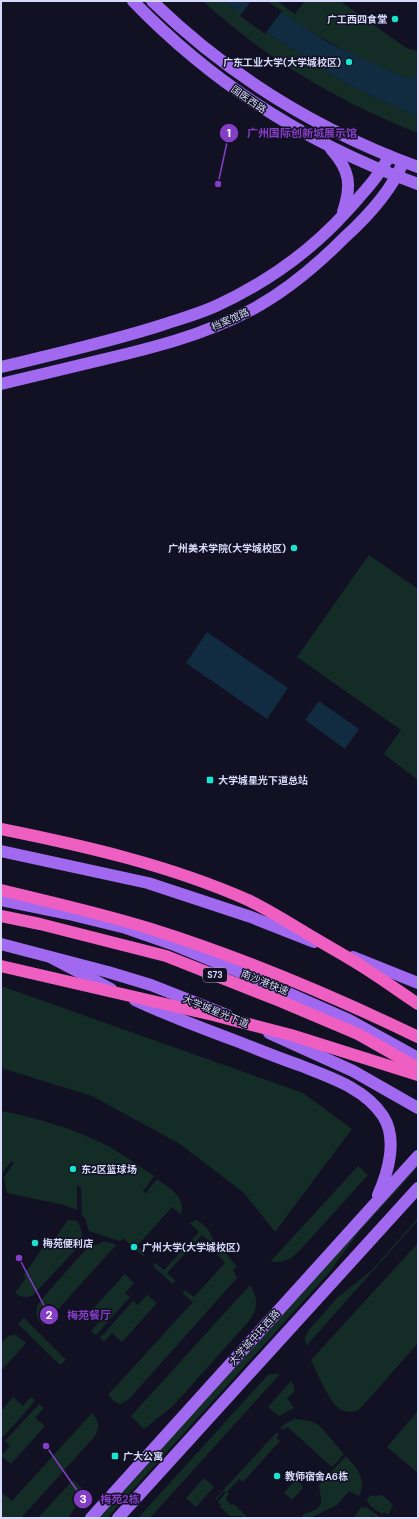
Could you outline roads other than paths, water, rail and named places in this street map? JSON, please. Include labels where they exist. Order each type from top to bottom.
[{"type":"highway","points":[[1,829],[116,855],[186,877],[248,901],[285,920],[362,966],[418,1004]]},
{"type":"highway","name":"南沙港快速","points":[[1,890],[103,916],[199,945],[306,986],[418,1038]]},
{"type":"highway","name":"南沙港快速","points":[[1,916],[40,924],[166,956],[280,1001],[358,1034],[418,1068]]},
{"type":"highway","points":[[1,966],[227,1018],[291,1035],[418,1075]]},
{"type":"main road","name":"国医西路","points":[[133,1],[165,32],[213,73],[260,107],[285,122],[381,171],[418,184]]},
{"type":"main road","name":"国医西路","points":[[152,1],[196,41],[278,101],[333,131],[403,162],[418,167]]},
{"type":"main road","points":[[323,142],[340,160],[345,168],[348,179],[347,197],[341,217]]},
{"type":"main road","name":"档案馆路","points":[[1,367],[136,333],[214,307],[258,284],[279,271],[308,249],[341,217],[381,171],[389,156]]},
{"type":"main road","name":"档案馆路","points":[[1,384],[125,355],[176,340],[226,322],[252,310],[293,282],[333,249],[363,218],[396,177],[403,162]]},
{"type":"main road","points":[[1,851],[148,883],[251,917],[418,983]]},
{"type":"main road","points":[[1,900],[126,928],[172,944],[349,1020],[418,1058]]},
{"type":"main road","name":"大学城星光下道","points":[[1,944],[151,985],[207,1006],[353,1071],[418,1108]]},
{"type":"main road","points":[[319,944],[418,1009]]},
{"type":"main road","points":[[52,958],[99,983],[167,1014],[338,1081],[371,1101],[384,1118],[389,1130],[391,1141],[390,1154],[383,1184],[372,1206]]},
{"type":"main road","name":"大学城中环西路","points":[[91,1518],[418,1156]]},
{"type":"main road","name":"大学城中环西路","points":[[118,1518],[418,1188]]},
{"type":"water","points":[[225,1],[264,1],[329,43],[403,77],[408,78],[418,75],[418,116],[384,102],[345,83],[249,21]]},
{"type":"water","points":[[207,632],[288,688],[267,719],[186,663]]},
{"type":"water","points":[[319,701],[359,729],[345,749],[305,720]]},
{"type":"place","name":"广工西四食堂","points":[[395,19]]},
{"type":"place","name":"广东工业大学(大学城校区)","points":[[349,62]]},
{"type":"place","name":"广州国际创新城展示馆","points":[[218,184]]},
{"type":"place","name":"广州美术学院(大学城校区)","points":[[294,548]]},
{"type":"place","name":"大学城星光下道总站","points":[[210,780]]},
{"type":"place","name":"东2区篮球场","points":[[73,1169]]},
{"type":"place","name":"梅苑便利店","points":[[35,1243]]},
{"type":"place","name":"广州大学(大学城校区)","points":[[134,1247]]},
{"type":"place","name":"梅苑餐厅","points":[[19,1258]]},
{"type":"place","name":"梅苑2栋","points":[[46,1446]]},
{"type":"place","name":"广大公寓","points":[[115,1456]]},
{"type":"place","name":"教师宿舍A6栋","points":[[277,1476]]}]
